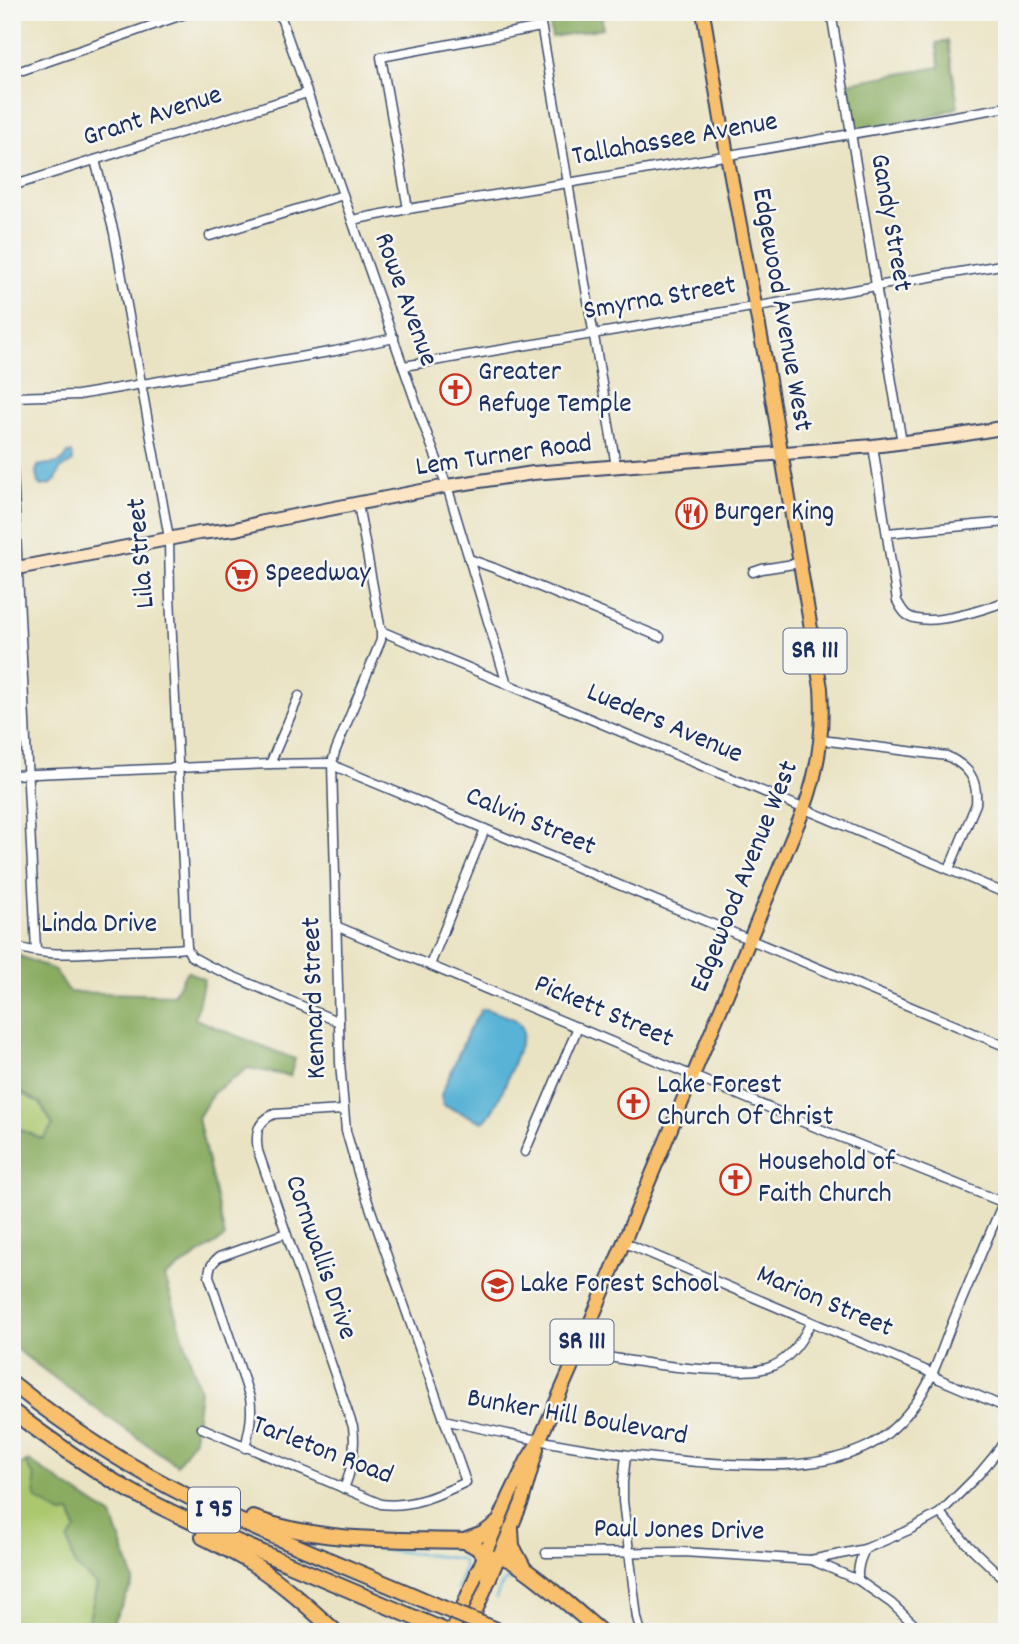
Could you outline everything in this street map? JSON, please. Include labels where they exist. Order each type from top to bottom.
[{"type":"highway","name":"I 95","points":[[12,1383],[58,1418],[172,1489],[220,1513],[499,1631]]},
{"type":"highway","name":"I 95","points":[[12,1411],[125,1488],[213,1532],[450,1632]]},
{"type":"highway","points":[[125,1462],[250,1517],[298,1531],[358,1539],[464,1541],[477,1546],[488,1564],[506,1558],[523,1568],[601,1632]]},
{"type":"highway","points":[[125,1488],[168,1517],[262,1570],[336,1632]]},
{"type":"highway","points":[[464,1541],[504,1526],[523,1568]]},
{"type":"main road","name":"Edgewood Avenue West","points":[[467,1632],[488,1564],[504,1526],[529,1482],[539,1441],[804,809],[813,784],[821,740],[821,688],[703,12]]},
{"type":"main road","name":"Lem Turner Road","points":[[15,568],[207,531],[236,529],[447,486],[533,473],[873,446],[1005,431]]},
{"type":"main road","name":"Edgewood Avenue West","points":[[450,1632],[488,1564]]},
{"type":"street","points":[[23,70],[191,12]]},
{"type":"street","name":"Rowe Avenue","points":[[279,12],[447,486],[507,684]]},
{"type":"street","points":[[539,12],[617,467]]},
{"type":"street","name":"Gandy Street","points":[[831,12],[902,443]]},
{"type":"street","points":[[408,209],[381,57],[541,27]]},
{"type":"street","name":"Grant Avenue","points":[[12,186],[307,93]]},
{"type":"street","name":"Tallahassee Avenue","points":[[352,220],[1007,107]]},
{"type":"street","name":"Lila Street","points":[[95,160],[114,233],[169,538],[189,952]]},
{"type":"street","points":[[210,236],[343,195]]},
{"type":"street","name":"Smyrna Street","points":[[404,366],[1007,264]]},
{"type":"street","points":[[12,397],[78,395],[335,351],[394,338]]},
{"type":"street","points":[[873,446],[897,601],[901,609],[916,618],[932,619],[965,615],[1007,601]]},
{"type":"street","points":[[12,449],[15,568],[36,951]]},
{"type":"street","name":"Kennard Street","points":[[358,504],[381,631],[378,648],[332,762],[343,1110],[349,1146],[466,1482]]},
{"type":"street","points":[[887,533],[1007,522]]},
{"type":"street","points":[[469,559],[660,637]]},
{"type":"street","points":[[753,572],[800,563]]},
{"type":"street","name":"Lueders Avenue","points":[[381,631],[1007,894]]},
{"type":"street","points":[[270,764],[299,696]]},
{"type":"street","points":[[821,740],[947,756],[967,769],[974,780],[976,804],[949,869]]},
{"type":"street","name":"Calvin Street","points":[[12,775],[332,762],[339,768],[1007,1047]]},
{"type":"street","points":[[430,965],[485,829]]},
{"type":"street","name":"Pickett Street","points":[[336,926],[1005,1204]]},
{"type":"street","name":"Linda Drive","points":[[12,945],[36,951],[77,953],[189,952],[209,966],[339,1022]]},
{"type":"street","points":[[525,1152],[578,1027]]},
{"type":"street","name":"Cornwallis Drive","points":[[343,1110],[274,1114],[266,1118],[256,1138],[257,1151],[354,1427],[354,1458],[344,1489]]},
{"type":"street","name":"Bunker Hill Boulevard","points":[[444,1420],[539,1441],[679,1462],[804,1464],[841,1457],[865,1448],[893,1428],[915,1405],[926,1388],[1007,1194]]},
{"type":"street","points":[[245,1448],[251,1418],[250,1398],[209,1276],[211,1265],[219,1257],[286,1233]]},
{"type":"street","name":"Marion Street","points":[[623,1242],[925,1370],[939,1379],[1007,1408]]},
{"type":"street","points":[[578,1352],[647,1364],[751,1371],[780,1363],[798,1345],[811,1322]]},
{"type":"street","name":"Tarleton Road","points":[[202,1428],[380,1504],[400,1505],[422,1500],[466,1482]]},
{"type":"street","name":"Paul Jones Drive","points":[[546,1553],[711,1554],[811,1560],[865,1549],[940,1513],[1005,1444]]},
{"type":"street","points":[[626,1456],[623,1501],[641,1632]]},
{"type":"street","points":[[940,1513],[1007,1582]]},
{"type":"street","points":[[858,1580],[860,1559],[865,1549]]},
{"type":"street","name":"Paul Jones Drive","points":[[811,1560],[858,1580],[891,1603],[922,1632]]},
{"type":"green space","points":[[548,12],[601,12],[603,28],[552,37]]},
{"type":"green space","points":[[948,41],[958,107],[930,117],[855,131],[847,83],[940,67],[936,43]]},
{"type":"green space","points":[[12,953],[55,970],[69,992],[173,995],[187,971],[204,979],[195,1019],[295,1059],[290,1076],[248,1068],[213,1093],[198,1118],[225,1237],[165,1277],[200,1391],[194,1439],[177,1465],[12,1346],[12,1131],[21,1130],[43,1139],[53,1125],[40,1103],[12,1088]]},
{"type":"green space","points":[[12,1088],[40,1103],[53,1125],[43,1139],[21,1130],[12,1131]]},
{"type":"green space","points":[[29,1461],[112,1516],[134,1581],[108,1632],[86,1632],[97,1585],[75,1566],[68,1540],[76,1530],[71,1513],[61,1514],[36,1499],[34,1476],[25,1463]]},
{"type":"green space","points":[[25,1463],[34,1476],[36,1499],[71,1513],[97,1585],[86,1632],[12,1632],[12,1471]]},
{"type":"water","points":[[68,453],[72,453],[73,462],[60,469],[56,480],[51,484],[41,486],[36,472],[38,466],[59,463]]},
{"type":"water","points":[[481,1010],[516,1020],[523,1029],[523,1036],[495,1107],[483,1122],[443,1105],[441,1095],[469,1030]]},
{"type":"waterway","points":[[12,1116],[18,1110]]},
{"type":"waterway","points":[[378,1549],[461,1559],[464,1570],[457,1589]]},
{"type":"waterway","points":[[496,1598],[503,1583],[512,1580]]},
{"type":"place","name":"Greater Refuge Temple","points":[[455,390]]},
{"type":"place","name":"Burger King","points":[[691,514]]},
{"type":"place","name":"Speedway","points":[[242,575]]},
{"type":"place","name":"Lake Forest Church Of Christ","points":[[634,1103]]},
{"type":"place","name":"Household of Faith Church","points":[[735,1180]]},
{"type":"place","name":"Lake Forest School","points":[[497,1286]]}]
